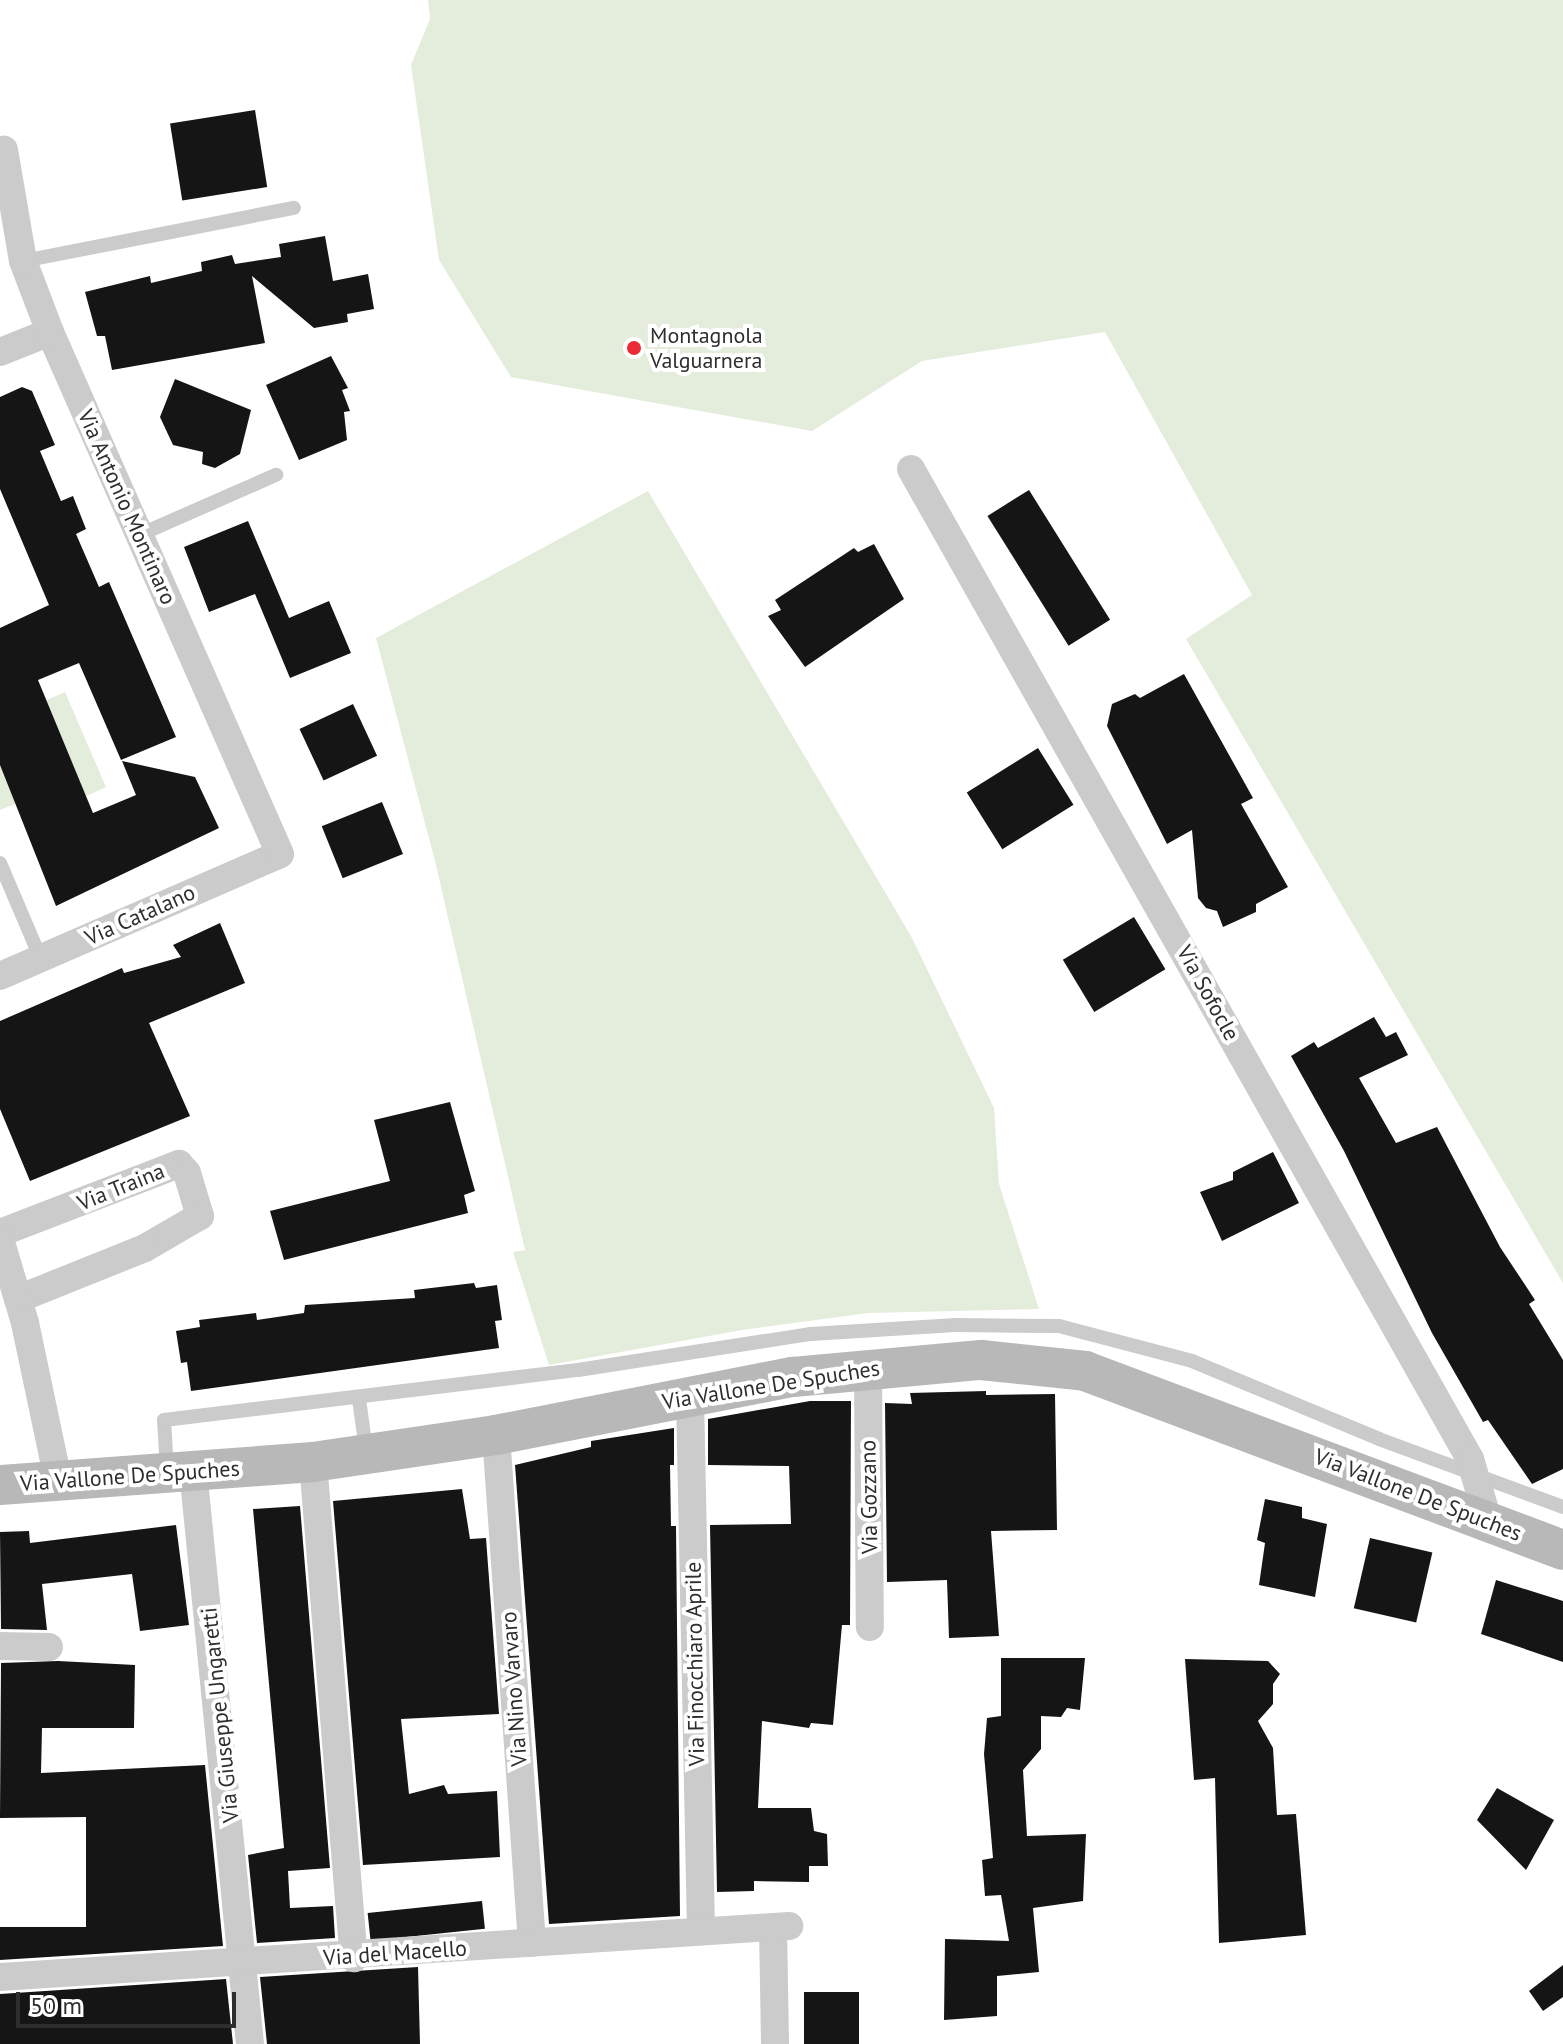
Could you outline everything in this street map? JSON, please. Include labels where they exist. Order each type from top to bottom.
[{"type":"street","name":"Via Antonio Montinaro","points":[[4,150],[23,261],[50,332],[280,854]]},
{"type":"street","points":[[0,352],[50,332]]},
{"type":"street","name":"Via Sofocle","points":[[911,469],[1475,1475],[1489,1523]]},
{"type":"street","name":"Via Catalano","points":[[0,976],[280,854]]},
{"type":"street","name":"Via Traina","points":[[0,1236],[179,1164],[187,1173],[200,1216],[145,1248],[18,1299]]},
{"type":"street","points":[[0,1236],[18,1299],[58,1480]]},
{"type":"street","name":"Via Vallone De Spuches","points":[[0,1485],[313,1462],[496,1435],[868,1366],[981,1360],[1085,1371],[1563,1550]]},
{"type":"street","name":"Via Gozzano","points":[[868,1366],[870,1627]]},
{"type":"street","name":"Via Finocchiaro Aprile","points":[[690,1397],[701,1930]]},
{"type":"street","name":"Via Nino Varvaro","points":[[496,1435],[532,1943]]},
{"type":"street","points":[[313,1462],[354,1958]]},
{"type":"street","name":"Via Giuseppe Ungaretti","points":[[180,1471],[245,1961],[250,2044]]},
{"type":"street","points":[[0,1646],[49,1647]]},
{"type":"street","name":"Via del Macello","points":[[0,1977],[245,1961],[354,1958],[781,1926],[775,2044]]},
{"type":"lane","points":[[23,261],[294,208]]},
{"type":"lane","points":[[139,535],[276,475]]},
{"type":"lane","points":[[0,863],[41,959]]},
{"type":"lane","points":[[180,1471],[164,1420],[359,1399],[811,1334],[956,1325],[1059,1326],[1192,1361],[1475,1475],[1563,1507]]},
{"type":"lane","points":[[359,1399],[366,1453]]},
{"type":"green space","points":[[428,0],[1563,0],[1563,1283],[1186,639],[1252,595],[1105,332],[922,361],[812,431],[511,377],[439,260],[411,65],[430,19]]},
{"type":"green space","points":[[648,491],[911,936],[994,1108],[999,1184],[1039,1309],[868,1313],[742,1330],[549,1365],[513,1252],[525,1250],[435,861],[376,638]]},
{"type":"green space","points":[[65,692],[106,787],[58,809],[49,790],[0,810],[0,721]]},
{"type":"building","points":[[255,110],[267,187],[182,200],[170,123]]},
{"type":"building","points":[[325,236],[333,281],[368,274],[374,309],[347,314],[348,322],[314,328],[252,276],[265,343],[112,370],[105,336],[97,336],[85,292],[150,276],[151,283],[202,271],[201,262],[232,255],[235,264],[281,257],[279,244]]},
{"type":"building","points":[[331,356],[348,388],[342,390],[350,411],[344,412],[347,440],[299,460],[266,385]]},
{"type":"building","points":[[175,379],[251,410],[240,454],[215,468],[202,464],[203,452],[173,445],[160,417]]},
{"type":"building","points":[[22,387],[32,391],[55,445],[40,451],[61,501],[73,496],[86,529],[76,534],[99,587],[109,582],[176,737],[121,760],[79,663],[38,680],[93,813],[136,795],[122,761],[195,777],[219,828],[56,906],[0,765],[0,628],[49,605],[0,489],[0,397]]},
{"type":"building","points":[[1029,490],[1110,620],[1069,646],[987,516]]},
{"type":"building","points":[[248,521],[289,618],[329,601],[351,653],[290,678],[255,594],[209,612],[184,547]]},
{"type":"building","points":[[874,544],[904,599],[805,667],[768,616],[781,610],[775,600],[854,548],[858,552]]},
{"type":"building","points":[[1184,674],[1253,798],[1241,804],[1288,887],[1256,904],[1256,912],[1223,927],[1217,911],[1206,908],[1198,898],[1192,830],[1167,844],[1107,726],[1112,704],[1135,694],[1140,698]]},
{"type":"building","points":[[353,704],[377,756],[324,781],[300,729]]},
{"type":"building","points":[[1038,748],[1074,805],[1002,849],[967,793]]},
{"type":"building","points":[[382,802],[403,854],[343,878],[322,826]]},
{"type":"building","points":[[1134,917],[1165,969],[1094,1012],[1063,960]]},
{"type":"building","points":[[220,923],[245,983],[149,1023],[190,1116],[30,1181],[0,1109],[0,1021],[122,968],[124,973],[181,957],[173,945]]},
{"type":"building","points":[[1374,1017],[1386,1037],[1396,1032],[1408,1055],[1359,1078],[1396,1143],[1437,1127],[1500,1247],[1535,1300],[1529,1304],[1563,1360],[1563,1469],[1532,1484],[1488,1420],[1483,1422],[1432,1333],[1344,1151],[1291,1056],[1314,1042],[1318,1048]]},
{"type":"building","points":[[450,1102],[475,1191],[464,1195],[468,1213],[284,1260],[270,1211],[390,1181],[374,1120]]},
{"type":"building","points":[[1273,1152],[1299,1203],[1222,1241],[1200,1192],[1233,1180],[1233,1172]]},
{"type":"building","points":[[474,1283],[476,1288],[497,1285],[502,1320],[495,1321],[499,1348],[191,1391],[187,1362],[181,1363],[176,1331],[200,1327],[199,1320],[256,1313],[257,1320],[304,1313],[305,1305],[415,1298],[414,1290]]},
{"type":"building","points":[[986,1391],[986,1395],[1055,1394],[1057,1530],[991,1531],[999,1636],[949,1638],[947,1580],[887,1582],[885,1403],[912,1404],[910,1393]]},
{"type":"building","points":[[810,1401],[851,1401],[850,1625],[842,1625],[833,1725],[811,1723],[809,1728],[762,1721],[758,1808],[811,1808],[814,1831],[827,1834],[828,1866],[809,1866],[809,1882],[754,1881],[754,1891],[717,1892],[710,1525],[791,1524],[789,1466],[708,1465],[708,1419]]},
{"type":"building","points":[[674,1428],[674,1465],[670,1465],[671,1526],[676,1526],[680,1916],[549,1924],[515,1465],[591,1447],[591,1441]]},
{"type":"building","points":[[462,1489],[470,1539],[486,1538],[499,1714],[401,1719],[409,1794],[444,1785],[448,1794],[497,1791],[500,1857],[363,1865],[333,1501]]},
{"type":"building","points":[[1265,1499],[1302,1507],[1302,1518],[1327,1524],[1315,1597],[1259,1585],[1265,1543],[1257,1540]]},
{"type":"building","points":[[300,1506],[330,1868],[288,1871],[290,1908],[333,1906],[335,1938],[257,1943],[248,1855],[284,1848],[253,1509]]},
{"type":"building","points":[[176,1525],[189,1625],[140,1631],[132,1574],[42,1584],[47,1630],[1,1629],[0,1532],[29,1531],[30,1543]]},
{"type":"building","points":[[1370,1538],[1432,1552],[1416,1623],[1354,1608]]},
{"type":"building","points":[[1496,1580],[1563,1601],[1563,1662],[1481,1634]]},
{"type":"building","points":[[1001,1658],[1085,1658],[1080,1710],[1067,1708],[1061,1717],[1041,1716],[1041,1749],[1023,1770],[1027,1836],[1086,1834],[1083,1901],[1033,1908],[1039,1972],[997,1976],[997,2016],[944,2020],[945,1939],[1009,1941],[1001,1895],[985,1896],[982,1860],[993,1858],[984,1754],[987,1718],[1001,1716]]},
{"type":"building","points":[[1185,1659],[1268,1661],[1280,1674],[1273,1684],[1273,1704],[1258,1721],[1273,1748],[1277,1815],[1296,1814],[1306,1935],[1219,1943],[1215,1778],[1194,1780]]},
{"type":"building","points":[[58,1661],[135,1665],[134,1728],[42,1728],[41,1773],[205,1765],[223,1946],[0,1960],[0,1927],[86,1927],[86,1817],[0,1818],[1,1663]]},
{"type":"building","points":[[1497,1788],[1554,1820],[1526,1870],[1477,1820]]},
{"type":"building","points":[[482,1901],[485,1929],[371,1941],[368,1913]]},
{"type":"building","points":[[1563,1965],[1563,1997],[1543,2011],[1529,1991]]},
{"type":"building","points":[[418,1967],[420,2044],[267,2044],[260,1977]]},
{"type":"building","points":[[226,1979],[233,2044],[0,2044],[0,1994]]},
{"type":"building","points":[[804,1992],[859,1992],[859,2044],[804,2044]]},
{"type":"place","name":"Montagnola Valguarnera","points":[[634,348]]}]
